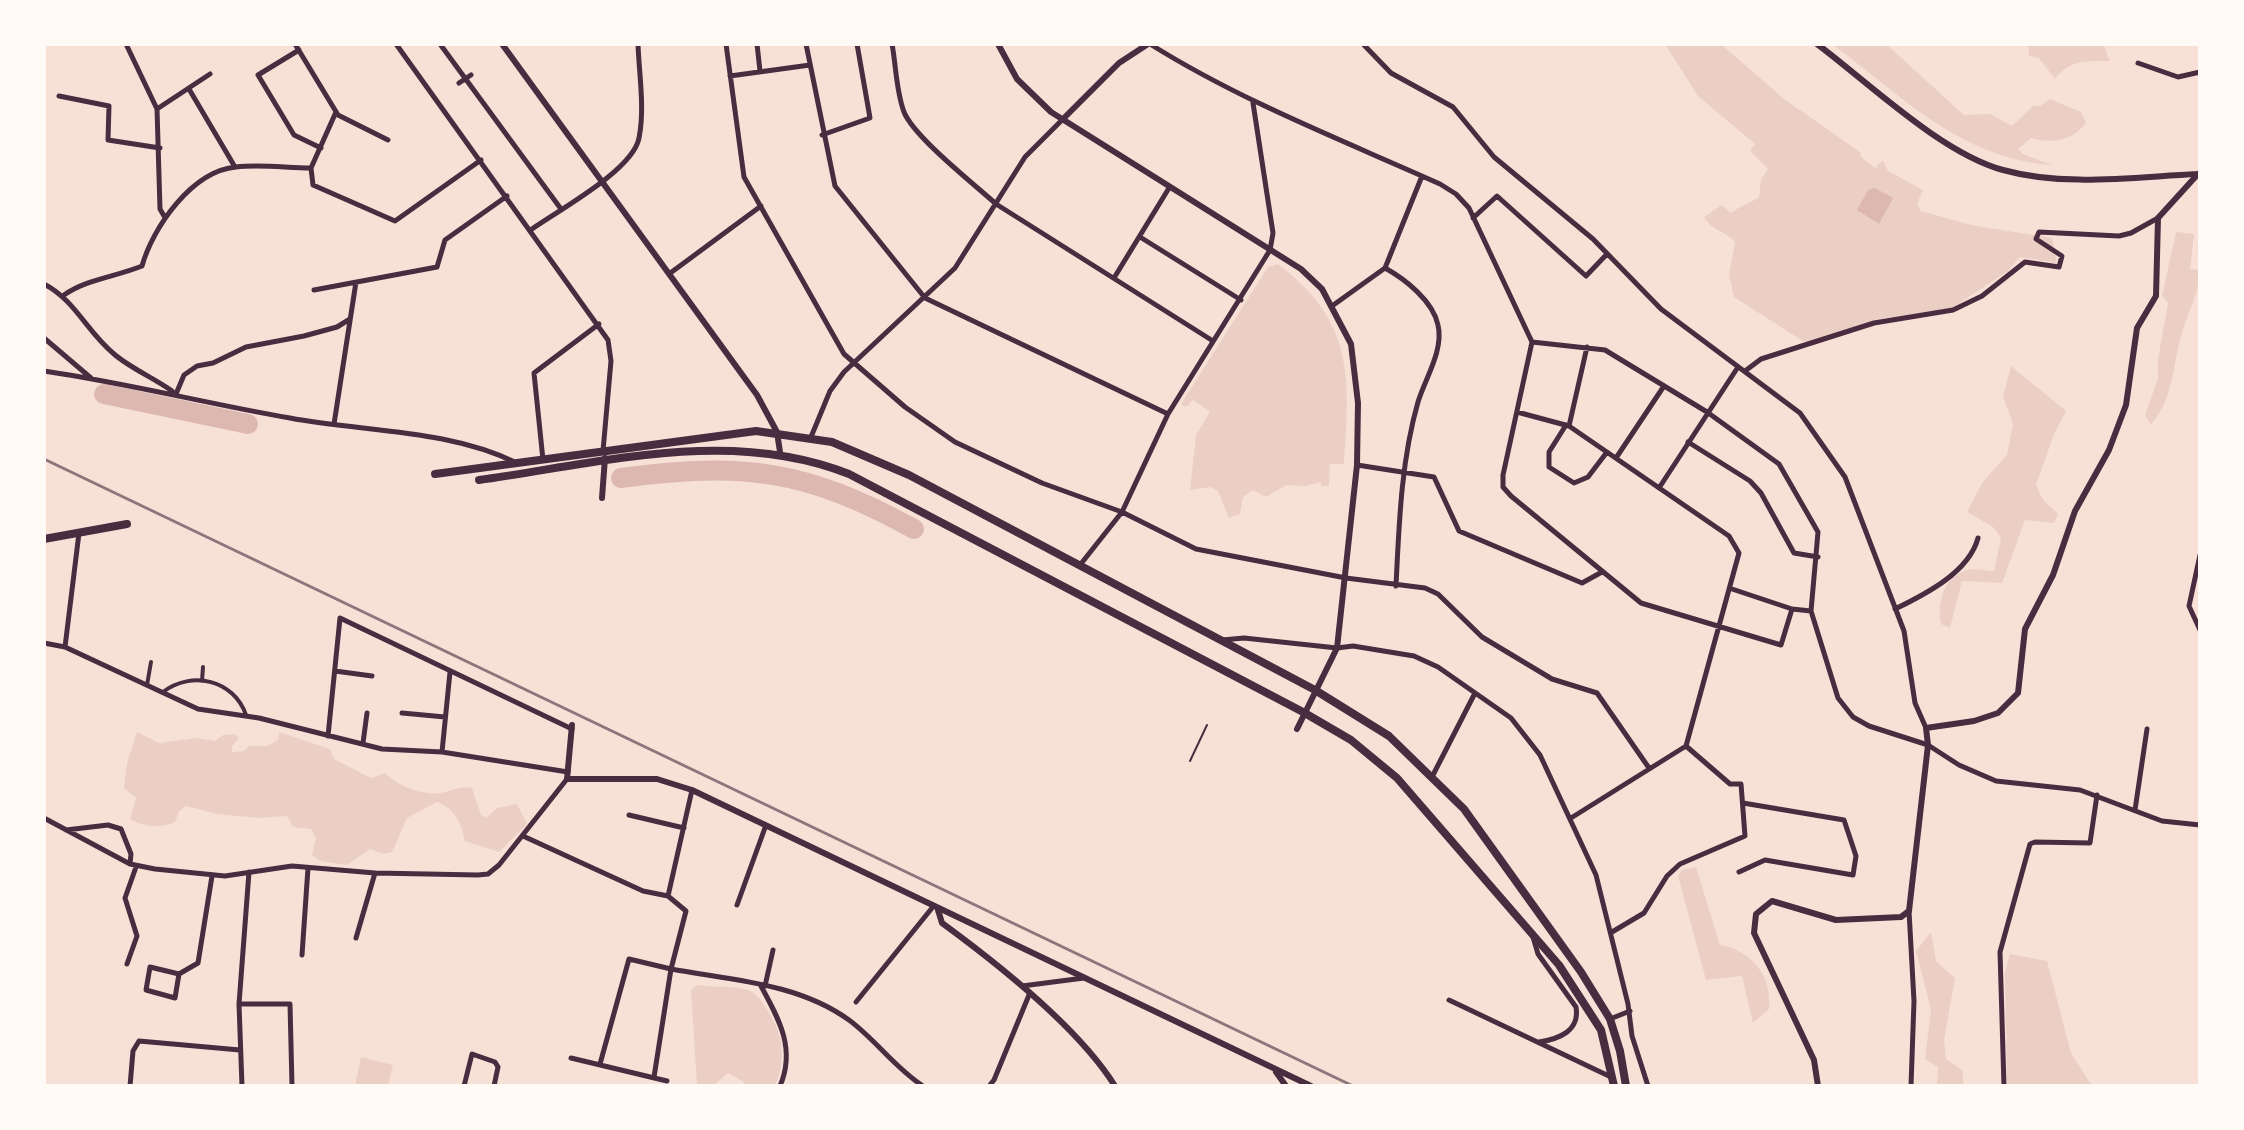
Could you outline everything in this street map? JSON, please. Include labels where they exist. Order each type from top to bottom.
[{"type":"main road","points":[[435,474],[723,433],[777,432],[811,437],[865,453],[1222,640],[1379,728],[1433,775],[1464,809],[1590,984],[1610,1019],[1626,1086]]},
{"type":"main road","points":[[479,480],[722,449],[780,452],[814,460],[849,474],[1303,712],[1351,740],[1397,778],[1559,965],[1601,1030],[1613,1082]]},
{"type":"main road","points":[[44,539],[127,524]]},
{"type":"street","points":[[126,44],[157,109],[160,209],[164,216]]},
{"type":"street","points":[[396,44],[599,324],[611,349],[602,498]]},
{"type":"street","points":[[440,44],[468,77],[561,209]]},
{"type":"street","points":[[502,44],[757,395],[777,432],[780,452]]},
{"type":"street","points":[[532,229],[601,181],[633,153],[639,139],[638,44]]},
{"type":"street","points":[[726,44],[744,177],[853,364],[905,407],[955,442],[1042,483],[1122,512],[1196,549],[1346,578],[1425,588],[1438,594],[1482,637],[1552,679],[1597,693],[1649,768]]},
{"type":"street","points":[[757,44],[760,71]]},
{"type":"street","points":[[806,44],[822,135],[835,186],[925,298],[1168,414]]},
{"type":"street","points":[[822,135],[870,118],[857,44]]},
{"type":"street","points":[[892,44],[904,112],[917,131],[996,204],[1213,341]]},
{"type":"street","points":[[998,44],[1017,79],[1032,97],[1062,120],[1301,269],[1332,306],[1351,344],[1358,403],[1357,465],[1337,648],[1297,729]]},
{"type":"street","points":[[811,437],[830,391],[853,364],[955,268],[1025,157],[1119,63],[1149,44],[1202,77],[1253,102],[1456,194],[1473,218],[1532,342],[1503,487],[1641,603],[1781,645],[1792,609]]},
{"type":"street","points":[[1363,44],[1391,73],[1453,107],[1494,157],[1607,253],[1661,309],[1800,413],[1845,477],[1904,631],[1915,703],[1926,728],[1928,745],[1909,911],[1914,1001],[1911,1086]]},
{"type":"street","points":[[1817,44],[1948,144],[2002,170],[2074,179],[2199,174]]},
{"type":"street","points":[[321,148],[294,135],[258,75],[297,47],[336,112],[388,140]]},
{"type":"street","points":[[2138,63],[2178,77],[2200,72]]},
{"type":"street","points":[[730,76],[810,65]]},
{"type":"street","points":[[157,109],[210,74]]},
{"type":"street","points":[[459,83],[468,77]]},
{"type":"street","points":[[189,89],[235,167]]},
{"type":"street","points":[[436,99],[444,93]]},
{"type":"street","points":[[59,96],[109,106],[108,140],[160,148]]},
{"type":"street","points":[[1080,565],[1122,512],[1168,414],[1270,250],[1273,233],[1253,102]]},
{"type":"street","points":[[336,112],[311,168],[313,185],[395,221],[481,160]]},
{"type":"street","points":[[64,295],[82,282],[97,281],[142,266],[164,216],[206,177],[235,167],[311,168]]},
{"type":"street","points":[[1745,371],[1761,359],[1874,323],[1953,310],[1982,296],[2025,262],[2059,267],[2062,256],[2036,239],[2039,232],[2119,236],[2131,233],[2158,218],[2199,174]]},
{"type":"street","points":[[1332,306],[1385,268],[1422,176]]},
{"type":"street","points":[[1114,278],[1169,188]]},
{"type":"street","points":[[314,290],[437,267],[445,240],[507,196]]},
{"type":"street","points":[[1473,218],[1497,196],[1586,276],[1607,253]]},
{"type":"street","points":[[669,274],[761,206]]},
{"type":"street","points":[[1926,728],[1998,713],[2018,693],[2025,629],[2053,575],[2075,511],[2109,450],[2126,405],[2137,328],[2156,296],[2158,218]]},
{"type":"street","points":[[1140,237],[1241,300]]},
{"type":"street","points":[[1385,268],[1425,301],[1439,327],[1436,353],[1418,402],[1406,473],[1399,518],[1396,586]]},
{"type":"street","points":[[334,424],[356,282]]},
{"type":"street","points":[[44,284],[64,295],[94,336],[116,357],[176,394]]},
{"type":"street","points":[[176,394],[184,375],[197,366],[213,363],[246,347],[337,327],[350,319]]},
{"type":"street","points":[[543,460],[534,373],[599,324]]},
{"type":"street","points":[[44,338],[92,378]]},
{"type":"street","points":[[1532,342],[1605,350],[1707,412],[1779,464],[1818,532],[1811,611],[1843,706],[1869,726],[1928,745],[1959,765],[1996,781],[2097,795],[2162,821],[2200,825]]},
{"type":"street","points":[[1587,347],[1568,426],[1549,452],[1549,467],[1574,483],[1588,477],[1607,452]]},
{"type":"street","points":[[1659,488],[1738,367]]},
{"type":"street","points":[[44,371],[334,424],[477,446],[517,463]]},
{"type":"street","points":[[1616,458],[1664,386]]},
{"type":"street","points":[[1517,412],[1568,426],[1616,458],[1729,536],[1735,545],[1738,564],[1686,746],[1571,818]]},
{"type":"street","points":[[1688,442],[1750,481],[1761,493],[1794,553],[1818,557]]},
{"type":"street","points":[[1357,465],[1434,477],[1459,531],[1477,542],[1582,583],[1602,572]]},
{"type":"street","points":[[65,647],[79,533]]},
{"type":"street","points":[[1895,609],[1926,594],[1974,555],[1978,538]]},
{"type":"street","points":[[2200,555],[2189,606],[2200,630]]},
{"type":"street","points":[[1732,589],[1792,609],[1811,611]]},
{"type":"street","points":[[44,818],[133,866],[212,876],[292,866],[375,873],[488,874],[523,836],[568,776],[572,727],[340,618],[328,736]]},
{"type":"street","points":[[1222,640],[1244,638],[1337,648],[1353,646],[1414,656],[1438,667],[1511,718],[1528,738],[1571,818],[1596,875],[1630,1011],[1632,1036],[1648,1086]]},
{"type":"street","points":[[44,643],[65,647],[198,709],[246,715],[382,749],[442,752],[568,776],[657,779],[692,790],[935,909],[1161,1012],[1311,1086]]},
{"type":"street","points":[[147,685],[151,662]]},
{"type":"street","points":[[202,681],[203,667]]},
{"type":"street","points":[[335,671],[372,676]]},
{"type":"street","points":[[442,752],[450,672]]},
{"type":"street","points":[[163,692],[181,683],[202,681],[230,690],[237,696],[246,715]]},
{"type":"street","points":[[1433,775],[1475,693]]},
{"type":"street","points":[[363,743],[367,713]]},
{"type":"street","points":[[402,713],[446,717]]},
{"type":"street","points":[[2135,810],[2147,729]]},
{"type":"street","points":[[1612,932],[1644,913],[1667,876],[1680,864],[1745,836],[1741,784],[1730,784],[1686,746]]},
{"type":"street","points":[[668,896],[692,790]]},
{"type":"street","points":[[2004,1086],[2000,952],[2030,844],[2090,843],[2097,795]]},
{"type":"street","points":[[1739,872],[1765,860],[1853,875],[1856,856],[1844,820],[1743,803]]},
{"type":"street","points":[[629,815],[684,828]]},
{"type":"street","points":[[65,831],[108,825],[121,829],[133,866],[125,898],[137,936],[127,964]]},
{"type":"street","points":[[737,905],[766,825]]},
{"type":"street","points":[[523,836],[643,891],[668,896],[686,911],[671,969],[654,1077]]},
{"type":"street","points":[[302,955],[308,868]]},
{"type":"street","points":[[242,1086],[239,1004],[249,872]]},
{"type":"street","points":[[356,938],[375,873]]},
{"type":"street","points":[[179,974],[175,998],[146,990],[150,967],[179,974],[198,963],[212,876]]},
{"type":"street","points":[[1818,1086],[1814,1060],[1754,933],[1756,914],[1772,901],[1841,921],[1901,917],[1909,911]]},
{"type":"street","points":[[935,909],[942,923],[1021,986],[1081,1043],[1115,1086]]},
{"type":"street","points":[[856,1002],[935,909]]},
{"type":"street","points":[[1533,936],[1538,954],[1576,1007],[1577,1016],[1569,1032],[1557,1039],[1538,1042]]},
{"type":"street","points":[[773,950],[763,986],[783,1026],[788,1068],[780,1086]]},
{"type":"street","points":[[600,1064],[629,959],[790,990],[846,1018],[869,1036],[906,1075],[923,1086]]},
{"type":"street","points":[[1021,986],[1084,978]]},
{"type":"street","points":[[989,1086],[1029,995]]},
{"type":"street","points":[[1449,1000],[1613,1082]]},
{"type":"street","points":[[239,1004],[290,1004],[292,1086]]},
{"type":"street","points":[[1610,1019],[1630,1011]]},
{"type":"street","points":[[130,1086],[133,1051],[139,1041],[240,1050]]},
{"type":"street","points":[[464,1086],[472,1054],[495,1062],[498,1067],[494,1086]]},
{"type":"street","points":[[571,1058],[667,1081]]},
{"type":"street","points":[[1274,1069],[1286,1086]]},
{"type":"lane","points":[[1190,761],[1207,725]]},
{"type":"shaded area","points":[[1665,44],[1721,44],[1784,99],[1860,152],[1861,157],[1875,168],[1883,160],[1888,171],[1923,190],[1917,204],[1921,211],[1971,225],[2052,238],[2057,263],[2020,257],[2008,271],[1952,308],[1874,320],[1806,343],[1734,297],[1729,275],[1735,242],[1704,217],[1722,205],[1731,213],[1759,197],[1761,180],[1768,169],[1750,151],[1755,144],[1698,96]]},
{"type":"shaded area","points":[[1832,44],[1886,44],[1964,115],[1990,114],[2012,126],[2033,106],[2040,106],[2050,99],[2081,112],[2086,122],[2069,137],[2054,141],[2031,138],[2018,149],[2052,165],[1989,151],[1934,122]]},
{"type":"shaded area","points":[[2028,44],[2098,44],[2104,46],[2110,61],[2086,61],[2073,65],[2055,79],[2039,58],[2029,56]]},
{"type":"shaded area","points":[[1875,188],[1893,198],[1879,224],[1857,210],[1868,190]]},
{"type":"shaded area","points":[[2176,232],[2194,234],[2190,269],[2200,270],[2200,278],[2179,342],[2165,403],[2151,425],[2145,415],[2158,378],[2158,359],[2168,303],[2162,296]]},
{"type":"shaded area","points":[[1278,264],[1321,307],[1342,353],[1347,404],[1344,464],[1330,464],[1329,486],[1322,486],[1320,482],[1306,486],[1286,485],[1266,497],[1253,490],[1243,497],[1240,514],[1229,518],[1218,491],[1210,487],[1190,490],[1196,435],[1210,412],[1193,400],[1186,407],[1181,404],[1268,267]]},
{"type":"shaded area","points":[[2011,366],[2066,411],[2054,434],[2036,485],[2043,500],[2058,514],[2054,523],[2025,520],[2002,583],[1962,581],[1950,628],[1941,624],[1940,616],[1941,599],[1947,584],[1959,573],[1968,570],[1994,571],[2001,538],[1993,527],[1967,512],[1982,483],[2007,455],[2013,424],[2003,397]]},
{"type":"shaded area","points":[[137,732],[159,743],[197,738],[215,741],[223,735],[235,734],[239,738],[232,746],[232,752],[244,751],[249,746],[267,746],[278,740],[279,732],[330,749],[334,759],[371,778],[385,773],[403,785],[426,793],[472,788],[481,815],[486,818],[497,808],[517,804],[527,824],[499,852],[465,841],[456,817],[437,802],[407,818],[392,852],[384,854],[370,849],[347,865],[320,861],[312,855],[316,838],[311,829],[293,827],[287,816],[258,818],[217,814],[186,806],[179,811],[175,822],[164,826],[141,824],[130,819],[136,798],[124,788],[127,763]]},
{"type":"shaded area","points":[[1696,867],[1720,945],[1751,959],[1764,976],[1769,1009],[1753,1023],[1742,976],[1706,980],[1678,876],[1682,870]]},
{"type":"shaded area","points":[[1931,932],[1936,961],[1955,978],[1944,1041],[1946,1059],[1962,1070],[1964,1086],[1937,1086],[1938,1067],[1925,1059],[1931,1010],[1916,951]]},
{"type":"shaded area","points":[[2010,954],[2047,961],[2071,1053],[2092,1086],[2007,1086],[2005,972]]},
{"type":"shaded area","points":[[697,985],[742,988],[751,991],[760,1000],[772,1018],[781,1046],[781,1065],[775,1086],[744,1086],[744,1082],[728,1073],[713,1086],[697,1086],[691,990]]},
{"type":"shaded area","points":[[361,1057],[393,1065],[388,1086],[355,1086]]},
{"type":"waterway","points":[[104,394],[248,424]]},
{"type":"waterway","points":[[621,478],[703,471],[772,475],[839,493],[914,529]]},
{"type":"railway","points":[[44,459],[1353,1086]]}]
